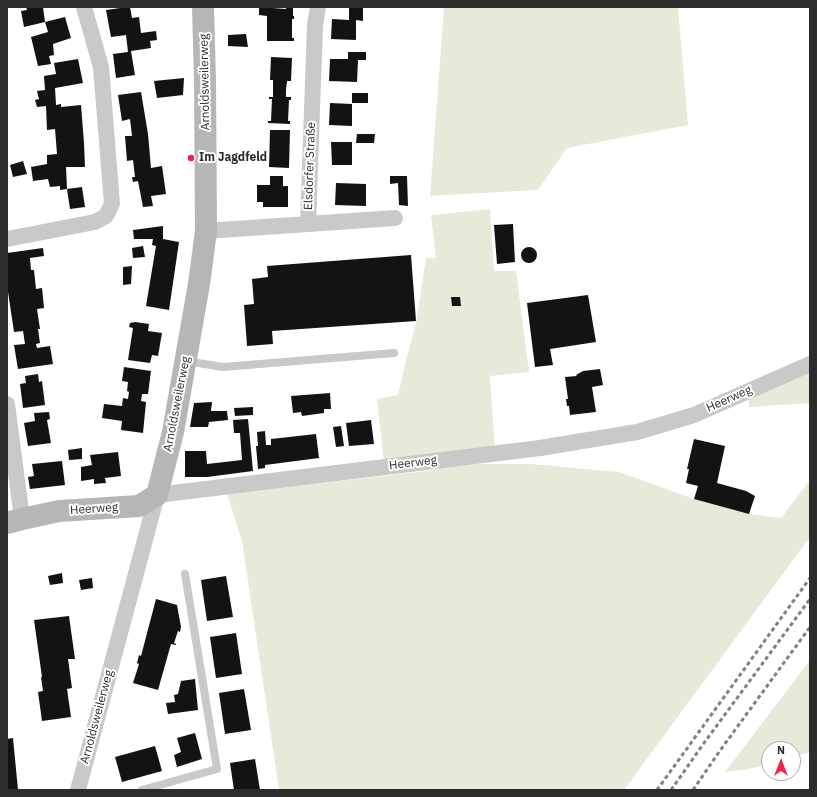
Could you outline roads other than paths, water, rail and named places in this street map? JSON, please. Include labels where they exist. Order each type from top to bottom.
[{"type":"street","points":[[7,239],[95,222],[106,216],[112,204],[101,67],[84,7]]},
{"type":"street","name":"Arnoldsweilerweg","points":[[78,790],[173,432],[199,284],[206,231],[203,7]]},
{"type":"street","name":"Elsdorfer Straße","points":[[206,231],[308,224],[315,25],[318,7]]},
{"type":"street","points":[[308,224],[395,218]]},
{"type":"street","name":"Heerweg","points":[[15,521],[59,511],[138,506],[157,495],[540,448],[637,432],[694,415],[810,364]]},
{"type":"street","points":[[7,404],[15,521]]},
{"type":"lane","points":[[185,361],[223,367],[394,353]]},
{"type":"lane","points":[[142,790],[217,770],[185,574]]},
{"type":"railway","points":[[657,790],[810,578]]},
{"type":"railway","points":[[671,790],[810,599]]},
{"type":"railway","points":[[693,790],[810,627]]},
{"type":"place","name":"Im Jagdfeld","points":[[191,158]]}]
